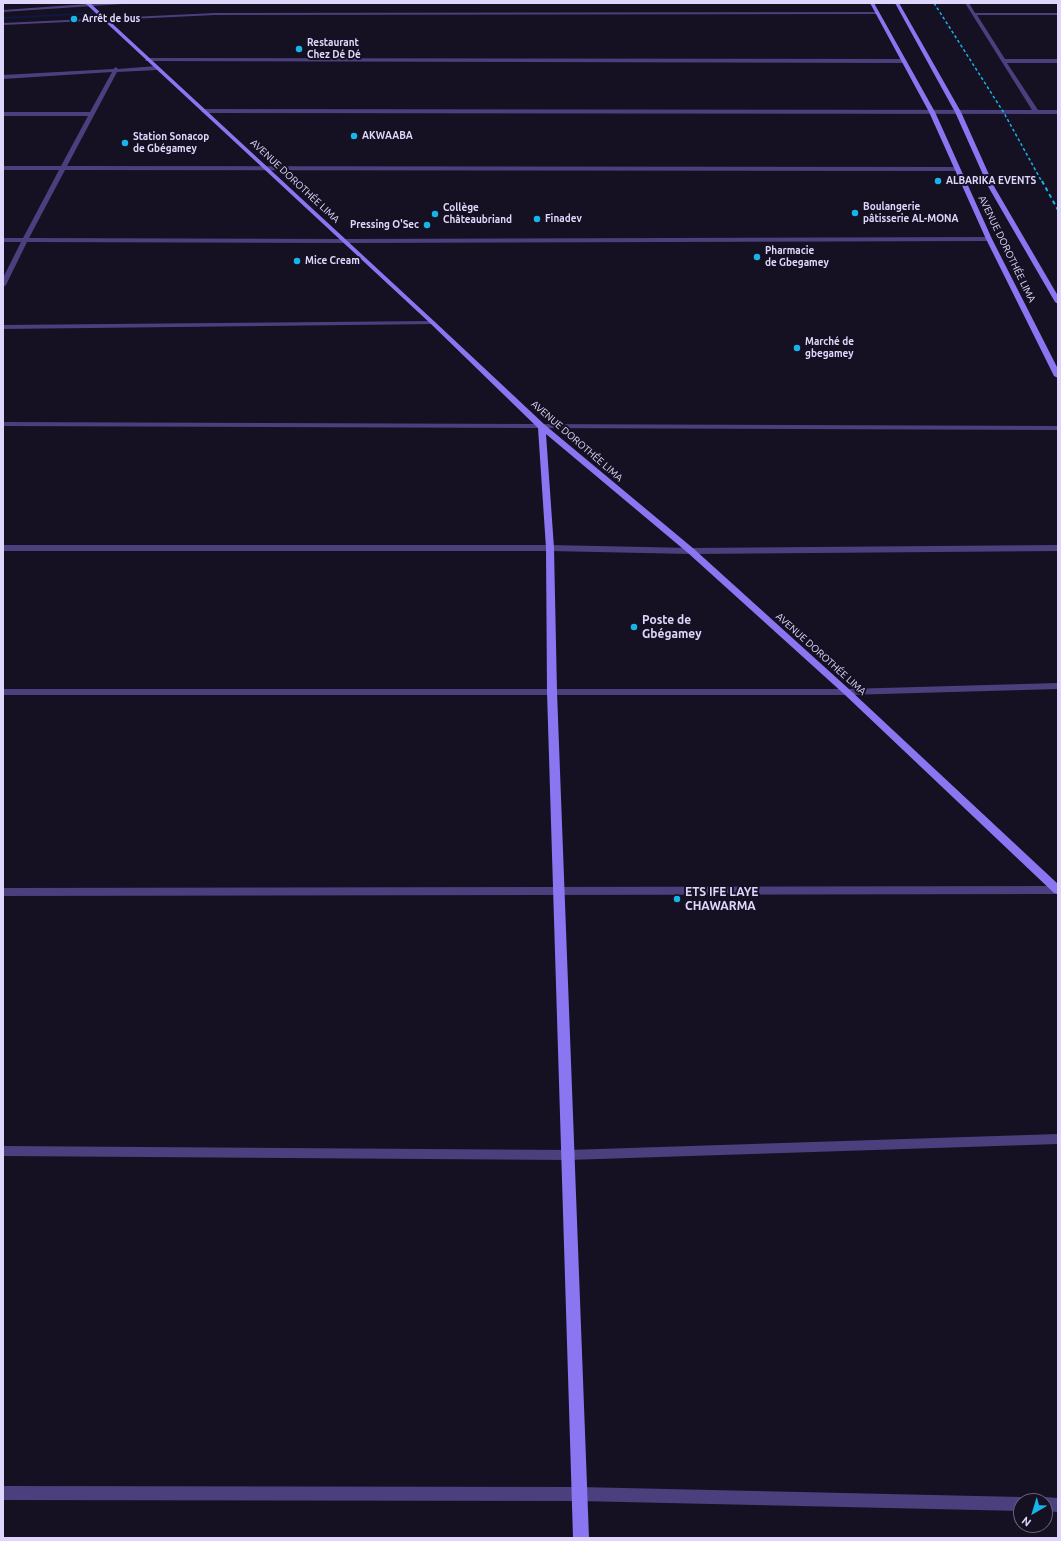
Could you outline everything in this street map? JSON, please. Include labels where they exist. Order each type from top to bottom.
[{"type":"main road","name":"AVENUE DOROTHÉE LIMA","points":[[872,3],[876,13],[932,112],[956,169],[989,239],[1058,376]]},
{"type":"main road","name":"AVENUE DOROTHÉE LIMA","points":[[897,3],[958,112],[992,188],[1058,302]]},
{"type":"main road","name":"AVENUE DOROTHÉE LIMA","points":[[88,4],[345,241],[542,427],[691,551],[847,692],[1058,890]]},
{"type":"main road","points":[[542,427],[550,548],[552,692],[558,891],[581,1538]]},
{"type":"street","points":[[3,10],[122,3]]},
{"type":"street","points":[[966,3],[1036,112]]},
{"type":"street","points":[[3,24],[102,18],[215,14],[876,13]]},
{"type":"street","points":[[973,14],[1058,14]]},
{"type":"street","points":[[148,60],[904,61]]},
{"type":"street","points":[[1003,61],[1058,61]]},
{"type":"street","points":[[3,77],[116,69],[157,68]]},
{"type":"street","points":[[3,285],[25,240],[116,69]]},
{"type":"street","points":[[204,111],[1058,112]]},
{"type":"street","points":[[3,114],[92,114]]},
{"type":"street","points":[[3,168],[956,169]]},
{"type":"street","points":[[3,240],[345,241],[989,239]]},
{"type":"street","points":[[3,327],[433,323]]},
{"type":"street","points":[[3,424],[1058,428]]},
{"type":"street","points":[[3,548],[550,548],[691,551],[1058,548]]},
{"type":"street","points":[[3,692],[847,692],[1058,686]]},
{"type":"street","points":[[3,892],[1058,890]]},
{"type":"street","points":[[3,1151],[568,1155],[1058,1138]]},
{"type":"street","points":[[3,1493],[579,1494],[1013,1504]]},
{"type":"waterway","points":[[3,18],[95,13]]},
{"type":"railway","points":[[934,3],[1004,113],[1042,182]]},
{"type":"railway","points":[[1042,181],[1058,210]]},
{"type":"place","name":"Arrêt de bus","points":[[74,19]]},
{"type":"place","name":"Restaurant Chez Dé Dé","points":[[299,49]]},
{"type":"place","name":"AKWAABA","points":[[354,136]]},
{"type":"place","name":"Station Sonacop de Gbégamey","points":[[125,143]]},
{"type":"place","name":"ALBARIKA EVENTS","points":[[938,181]]},
{"type":"place","name":"Boulangerie pâtisserie AL-MONA","points":[[855,213]]},
{"type":"place","name":"Collège Châteaubriand","points":[[435,214]]},
{"type":"place","name":"Finadev","points":[[537,219]]},
{"type":"place","name":"Pressing O'Sec","points":[[427,225]]},
{"type":"place","name":"Pharmacie de Gbegamey","points":[[757,257]]},
{"type":"place","name":"Mice Cream","points":[[297,261]]},
{"type":"place","name":"Marché de gbegamey","points":[[797,348]]},
{"type":"place","name":"Poste de Gbégamey","points":[[634,627]]},
{"type":"place","name":"ETS IFE LAYE CHAWARMA","points":[[677,899]]}]
